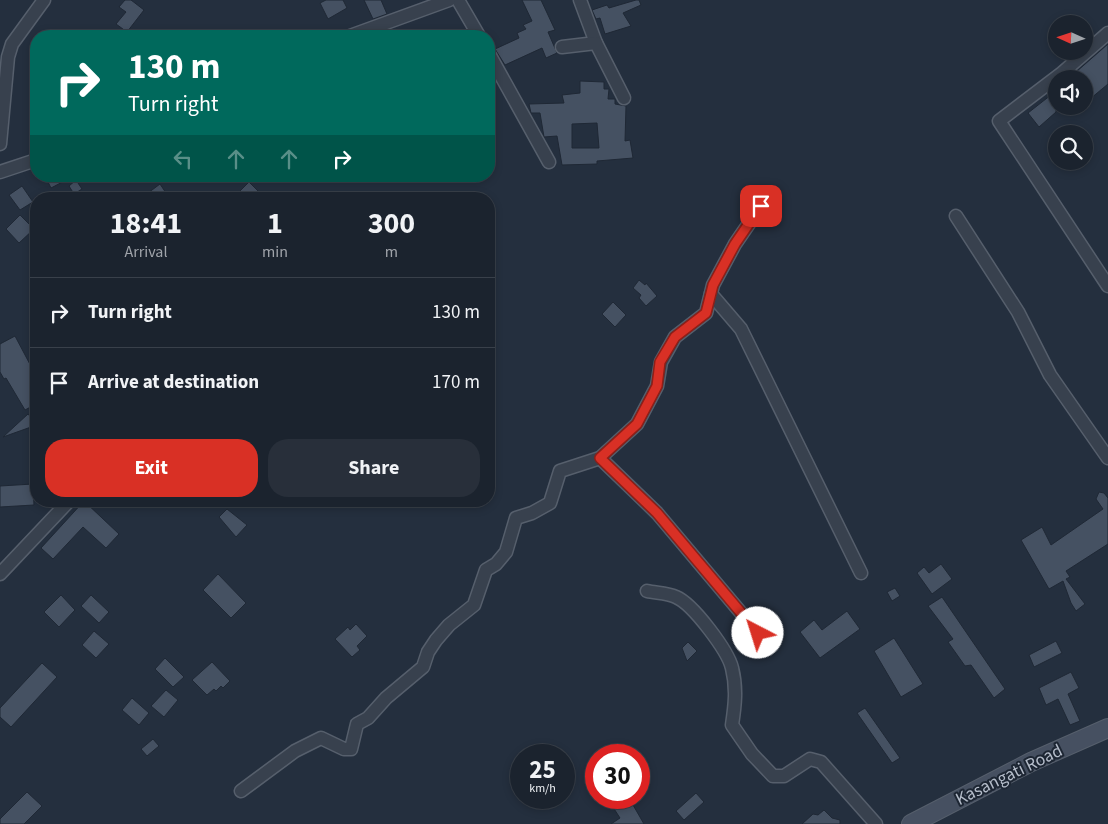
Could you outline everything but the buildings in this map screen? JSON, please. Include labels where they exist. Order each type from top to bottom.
[{"type":"street","points":[[0,144],[8,57],[12,44],[44,0]]},
{"type":"street","points":[[366,30],[449,0]]},
{"type":"street","points":[[458,0],[476,30]]},
{"type":"street","points":[[580,0],[596,43],[624,98]]},
{"type":"street","points":[[1108,33],[1062,73],[999,121],[1108,286]]},
{"type":"street","points":[[562,47],[596,43]]},
{"type":"street","points":[[495,65],[549,162]]},
{"type":"street","points":[[0,172],[30,162]]},
{"type":"street","points":[[240,791],[295,751],[322,738],[344,749],[351,749],[357,724],[368,718],[386,698],[424,667],[428,652],[436,640],[474,605],[486,570],[496,564],[506,552],[516,518],[532,513],[550,503],[560,471],[600,458],[637,424],[657,386],[660,362],[675,337],[706,313],[713,285],[735,244],[761,206]]},
{"type":"street","points":[[956,216],[1018,312],[1050,375],[1108,458]]},
{"type":"street","points":[[710,294],[741,329],[861,573]]},
{"type":"street","points":[[600,458],[657,513],[758,633]]},
{"type":"street","points":[[0,574],[63,507]]},
{"type":"street","points":[[646,590],[677,597],[698,613],[732,666],[736,694],[732,725],[752,754],[773,776],[784,776],[810,759],[821,762],[876,824]]},
{"type":"street","name":"Kasangati Road","points":[[911,824],[1031,762],[1108,728]]},
{"type":"route","points":[[758,633],[657,513],[600,458],[637,424],[657,386],[660,362],[675,337],[706,313],[713,285],[735,244],[761,206]]}]
